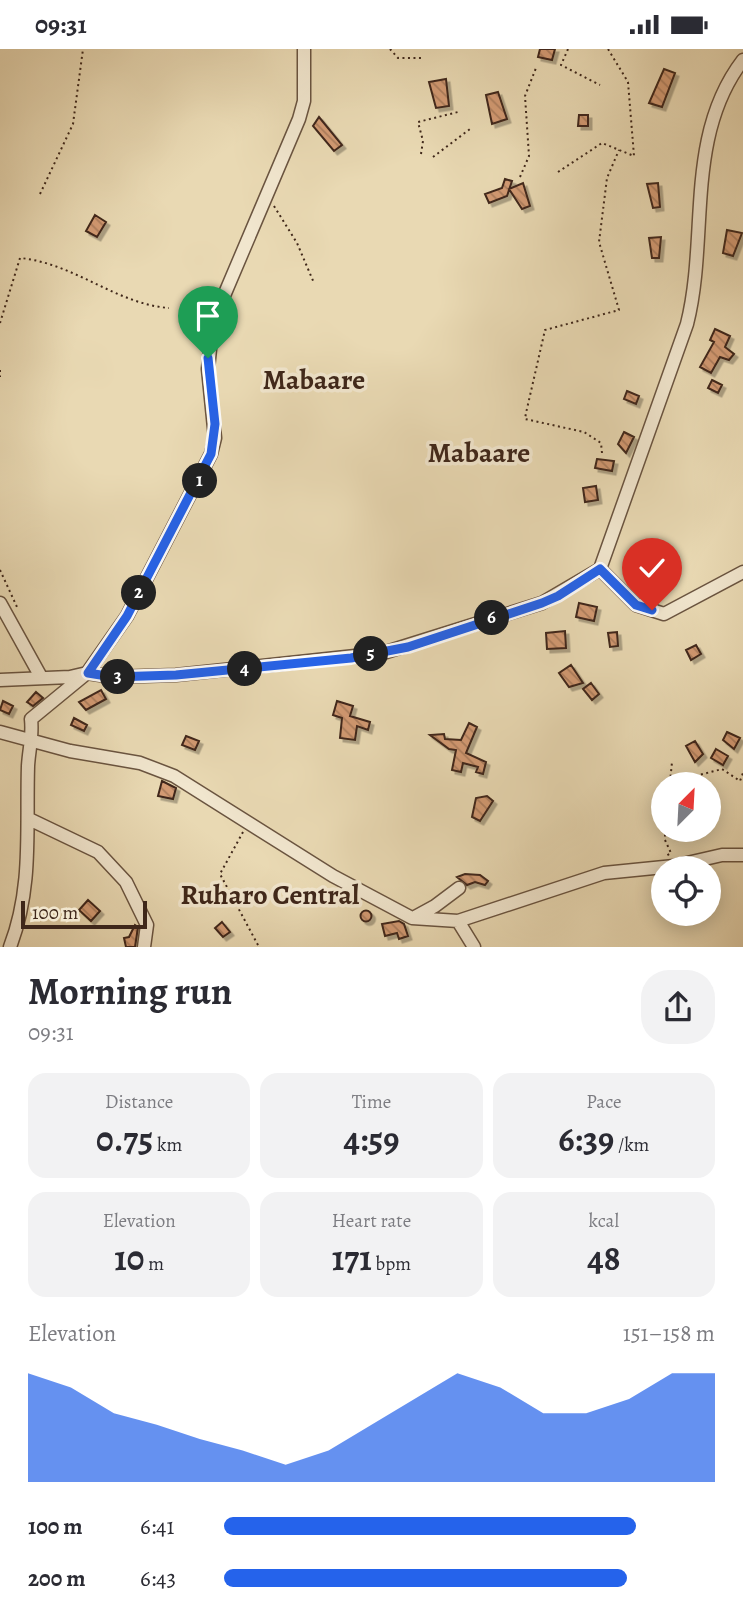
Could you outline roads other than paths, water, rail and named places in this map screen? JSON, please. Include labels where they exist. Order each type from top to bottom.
[{"type":"street","points":[[10,947],[27,884],[28,764],[33,739],[31,719],[36,711],[88,673],[127,616],[211,454],[215,438],[208,369],[211,339],[223,298],[299,119],[304,101],[304,49]]},
{"type":"street","points":[[0,680],[70,677],[88,673],[113,677],[176,675],[383,653],[542,603],[600,569],[687,324],[694,297],[700,179],[723,93],[743,61]]},
{"type":"street","points":[[600,569],[636,605],[664,614],[743,572]]},
{"type":"street","points":[[0,603],[41,677]]},
{"type":"street","points":[[0,732],[71,751],[154,767],[194,786],[333,876],[412,918],[458,922],[604,873],[674,866],[722,855],[743,855]]},
{"type":"street","points":[[29,819],[98,852],[126,882],[147,925],[144,947]]},
{"type":"street","points":[[412,918],[435,907],[459,888]]},
{"type":"street","points":[[458,922],[474,947]]},
{"type":"district","name":"Mabaare","points":[[314,380]]},
{"type":"district","name":"Mabaare","points":[[479,453]]},
{"type":"district","name":"Ruharo Central","points":[[270,895]]}]
